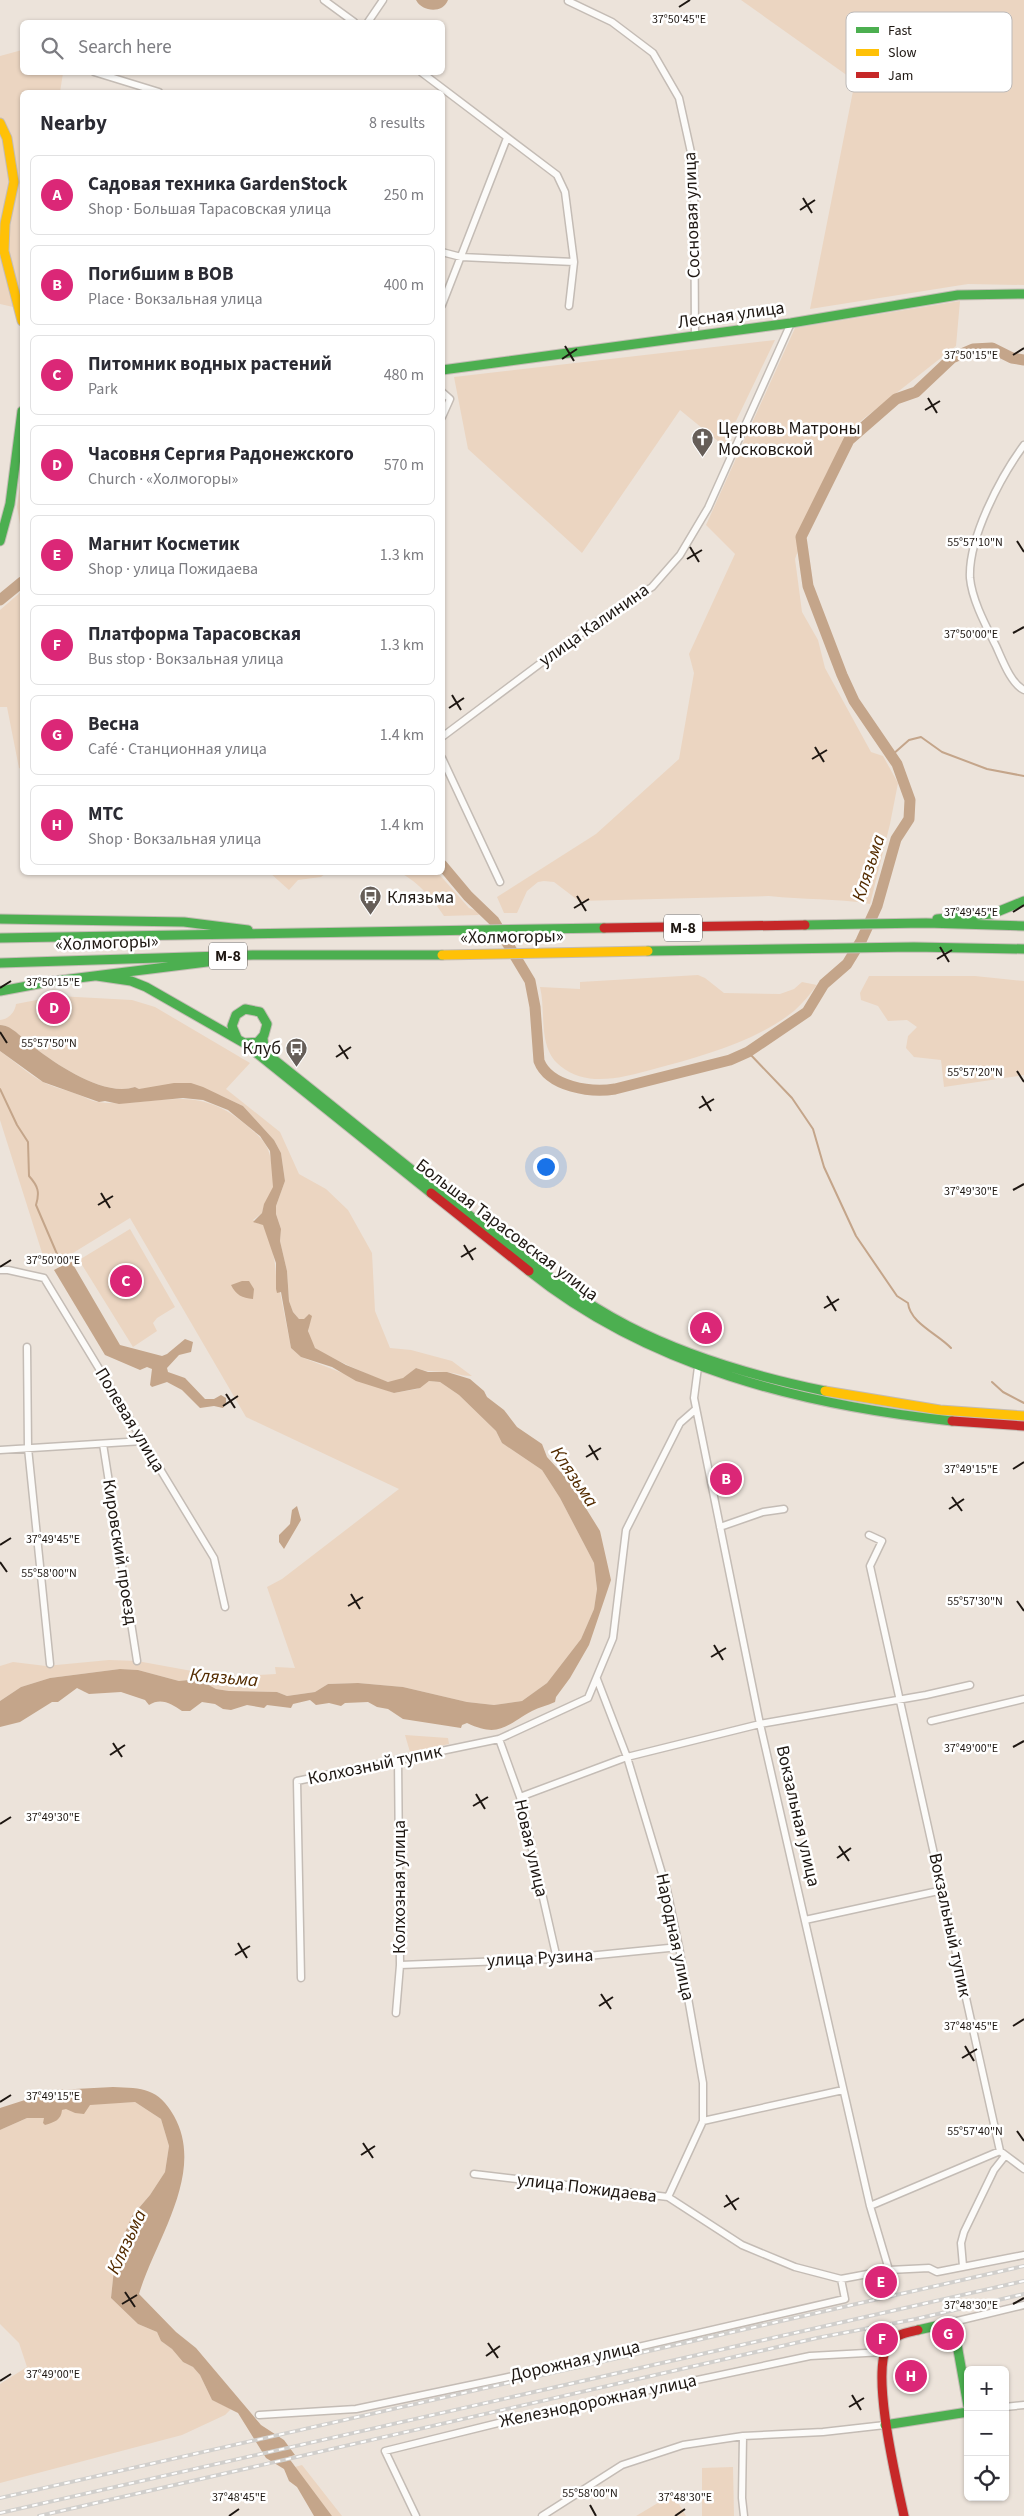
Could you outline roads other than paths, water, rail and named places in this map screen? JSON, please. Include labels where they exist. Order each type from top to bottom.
[{"type":"main road","points":[[0,123],[7,138],[14,182],[5,224],[4,251],[20,313]]},
{"type":"main road","name":"Лесная улица","points":[[445,370],[791,323],[958,295],[1024,294]]},
{"type":"main road","points":[[0,542],[10,504],[20,426]]},
{"type":"main road","points":[[898,924],[992,914],[1024,901]]},
{"type":"main road","points":[[0,918],[184,922],[224,926],[268,934]]},
{"type":"main road","name":"«Холмогоры»","points":[[0,938],[441,932],[821,924],[1024,926]]},
{"type":"main road","name":"«Холмогоры»","points":[[0,963],[253,955],[456,954],[879,947],[989,947],[1024,949]]},
{"type":"main road","points":[[0,991],[54,981],[253,955]]},
{"type":"main road","name":"Большая Тарасовская улица","points":[[97,976],[131,981],[146,986],[241,1042],[505,1252],[576,1305],[634,1338],[698,1367],[754,1385],[892,1414],[992,1426],[1024,1426]]},
{"type":"main road","points":[[250,1009],[260,1012],[265,1018],[267,1029],[263,1038],[254,1044],[241,1042],[233,1032],[234,1018],[239,1012],[250,1009]]},
{"type":"main road","name":"Большая Тарасовская улица","points":[[263,1038],[264,1049],[272,1058],[512,1248],[578,1297],[637,1330],[715,1364],[806,1387],[893,1403],[992,1415],[1024,1416]]},
{"type":"main road","points":[[904,2516],[885,2425],[886,2348],[898,2335],[953,2322],[964,2384]]},
{"type":"main road","points":[[885,2425],[964,2413]]},
{"type":"street","points":[[324,0],[351,20]]},
{"type":"street","points":[[369,20],[383,0]]},
{"type":"street","name":"Сосновая улица","points":[[568,1],[612,22],[653,53],[679,98],[694,166],[695,336]]},
{"type":"street","points":[[104,75],[152,90]]},
{"type":"street","points":[[425,75],[445,90]]},
{"type":"street","points":[[445,90],[557,174],[565,192],[574,262],[569,306]]},
{"type":"street","points":[[445,298],[508,138]]},
{"type":"street","points":[[445,253],[461,258],[574,262]]},
{"type":"street","name":"улица Калинина","points":[[445,736],[589,627],[652,587],[680,555],[708,508],[791,323]]},
{"type":"street","points":[[445,395],[450,400],[445,411]]},
{"type":"street","points":[[1024,445],[993,495],[978,538],[971,565],[970,579],[987,628],[998,652],[1014,680],[1024,690]]},
{"type":"street","points":[[445,764],[500,882]]},
{"type":"street","name":"Полевая улица","points":[[0,1270],[44,1278],[214,1558],[225,1607]]},
{"type":"street","points":[[27,1347],[28,1448],[50,1664]]},
{"type":"street","name":"Вокзальная улица","points":[[698,1367],[694,1388],[696,1409],[760,1724],[870,2206],[889,2270]]},
{"type":"street","name":"Колхозный тупик","points":[[301,1978],[297,1781],[500,1738],[588,1698],[613,1638],[626,1530],[680,1423],[696,1409]]},
{"type":"street","points":[[0,1450],[143,1441]]},
{"type":"street","name":"Кировский проезд","points":[[103,1444],[137,1661]]},
{"type":"street","points":[[720,1527],[763,1512],[784,1509]]},
{"type":"street","name":"Вокзальный тупик","points":[[869,1535],[882,1541],[870,1566],[1002,2153]]},
{"type":"street","name":"Народная улица","points":[[597,1679],[627,1757],[667,1890],[703,2083],[703,2121],[668,2198]]},
{"type":"street","points":[[520,1797],[627,1757],[760,1724],[899,1700],[970,1685]]},
{"type":"street","points":[[931,1721],[1024,1698]]},
{"type":"street","name":"Новая улица","points":[[500,1738],[520,1797],[556,1959]]},
{"type":"street","name":"Колхозная улица","points":[[396,2013],[400,1965],[398,1760]]},
{"type":"street","points":[[805,1920],[943,1890]]},
{"type":"street","name":"улица Рузина","points":[[400,1965],[556,1959],[679,1947]]},
{"type":"street","points":[[703,2121],[844,2090]]},
{"type":"street","points":[[1002,2153],[1024,2169]]},
{"type":"street","points":[[870,2206],[1002,2153]]},
{"type":"street","points":[[1002,2153],[964,2232],[961,2243],[962,2266],[1024,2255]]},
{"type":"street","name":"улица Пожидаева","points":[[474,2174],[668,2198],[742,2245],[796,2267],[841,2279],[889,2270],[929,2268],[937,2272],[962,2266]]},
{"type":"street","name":"Дорожная улица","points":[[259,2415],[356,2409],[845,2298],[841,2279]]},
{"type":"street","points":[[953,2322],[1024,2305]]},
{"type":"street","name":"Железнодорожная улица","points":[[416,2516],[385,2451],[527,2416],[810,2356],[886,2348]]},
{"type":"street","points":[[1009,2407],[1024,2405]]},
{"type":"street","points":[[542,2516],[622,2465],[683,2444],[743,2436],[822,2432],[885,2425]]},
{"type":"street","points":[[743,2436],[742,2498],[744,2516]]},
{"type":"water","points":[[416,0],[448,0],[442,8],[432,10],[423,7]]},
{"type":"water","points":[[0,1025],[14,1030],[56,1063],[96,1084],[110,1088],[123,1089],[135,1087],[139,1089],[174,1083],[191,1083],[243,1106],[274,1140],[281,1153],[285,1181],[276,1206],[276,1214],[281,1229],[280,1241],[287,1271],[289,1301],[293,1312],[299,1319],[304,1319],[309,1314],[312,1316],[308,1331],[315,1348],[346,1365],[388,1382],[403,1378],[416,1368],[428,1372],[447,1372],[470,1379],[484,1391],[487,1397],[504,1410],[517,1427],[542,1444],[547,1457],[569,1481],[600,1531],[611,1580],[589,1645],[570,1678],[556,1697],[555,1702],[501,1728],[487,1730],[467,1723],[462,1725],[461,1728],[403,1719],[388,1709],[377,1707],[368,1702],[345,1703],[341,1706],[329,1703],[316,1705],[310,1700],[293,1704],[291,1708],[267,1705],[264,1708],[247,1705],[231,1710],[223,1709],[215,1704],[202,1702],[190,1711],[182,1711],[162,1702],[149,1705],[145,1700],[121,1692],[89,1694],[77,1688],[58,1702],[52,1702],[20,1722],[0,1727],[0,1701],[21,1687],[50,1678],[120,1669],[138,1670],[179,1681],[198,1679],[216,1689],[277,1692],[287,1696],[315,1692],[328,1684],[358,1683],[403,1687],[467,1702],[494,1705],[522,1701],[547,1683],[581,1639],[594,1609],[597,1589],[594,1563],[560,1498],[542,1470],[502,1443],[496,1431],[459,1395],[440,1382],[429,1381],[420,1388],[394,1393],[356,1381],[332,1367],[301,1357],[291,1348],[281,1292],[277,1293],[276,1289],[276,1263],[263,1225],[253,1222],[262,1213],[264,1204],[273,1187],[270,1151],[260,1136],[228,1110],[203,1100],[183,1098],[119,1104],[105,1101],[99,1102],[43,1082],[0,1051]]},
{"type":"water","points":[[71,1261],[120,1345],[162,1356],[185,1339],[193,1342],[191,1352],[179,1355],[167,1368],[168,1372],[185,1378],[205,1399],[214,1399],[221,1395],[226,1398],[223,1408],[214,1406],[200,1408],[182,1390],[167,1382],[152,1387],[150,1385],[152,1369],[147,1367],[140,1370],[105,1355],[54,1270]]},
{"type":"water","points":[[242,1281],[249,1281],[254,1289],[253,1299],[240,1295],[231,1285]]},
{"type":"water","points":[[297,1506],[301,1520],[284,1549],[279,1542],[279,1535],[290,1524],[292,1510]]},
{"type":"water","points":[[113,2087],[141,2089],[156,2095],[174,2116],[182,2138],[184,2160],[181,2183],[166,2229],[146,2273],[139,2294],[176,2332],[196,2348],[261,2425],[284,2440],[295,2455],[288,2457],[332,2516],[314,2516],[297,2487],[289,2481],[284,2469],[266,2458],[238,2413],[212,2400],[200,2375],[193,2367],[183,2362],[172,2349],[161,2341],[157,2332],[138,2324],[111,2298],[114,2269],[121,2242],[132,2216],[150,2195],[165,2172],[169,2146],[161,2119],[135,2102],[90,2105],[84,2114],[66,2109],[62,2110],[57,2120],[45,2125],[43,2123],[44,2118],[27,2118],[0,2130],[0,2108],[56,2090]]},
{"type":"waterway","name":"Клязьма","points":[[445,869],[468,896],[494,921],[530,981],[535,1007],[539,1061],[544,1070],[561,1082],[583,1089],[615,1089],[730,1060],[748,1052],[807,1012],[824,984],[847,964],[861,941],[877,906],[896,839],[909,819],[910,800],[897,764],[854,701],[842,675],[808,586],[801,537],[849,440],[896,399],[916,392],[952,358],[973,349],[992,348],[1012,358],[1024,360]]},
{"type":"waterway","name":"Клязьма","points":[[0,600],[20,584]]},
{"type":"waterway","points":[[892,755],[909,740],[921,737],[942,752],[987,769],[1024,776]]},
{"type":"waterway","points":[[748,1052],[792,1098],[813,1129],[824,1167],[856,1236],[897,1296],[908,1303],[914,1316],[925,1328],[951,1348]]},
{"type":"waterway","points":[[0,1089],[17,1125],[28,1142],[29,1176],[36,1186],[38,1193],[36,1205],[57,1254]]},
{"type":"waterway","points":[[59,1260],[62,1266]]},
{"type":"waterway","points":[[992,1382],[1003,1392],[1024,1403]]},
{"type":"railway","points":[[0,2498],[1024,2266]]},
{"type":"railway","points":[[0,2513],[1024,2281]]},
{"type":"railway","points":[[39,2516],[817,2338],[916,2319],[1024,2294]]},
{"type":"place","name":"Церковь Матроны Московской","points":[[702,457]]},
{"type":"place","name":"Клязьма","points":[[371,916]]},
{"type":"place","name":"Часовня Сергия Радонежского","points":[[54,1008]]},
{"type":"place","name":"Клуб","points":[[297,1067]]},
{"type":"place","name":"Питомник водных растений","points":[[126,1281]]},
{"type":"place","name":"Садовая техника GardenStock","points":[[706,1328]]},
{"type":"place","name":"Погибшим в ВОВ","points":[[726,1479]]},
{"type":"place","name":"Магнит Косметик","points":[[881,2282]]},
{"type":"place","name":"Весна","points":[[948,2334]]},
{"type":"place","name":"Платформа Тарасовская","points":[[882,2339]]},
{"type":"place","name":"МТС","points":[[911,2376]]}]
